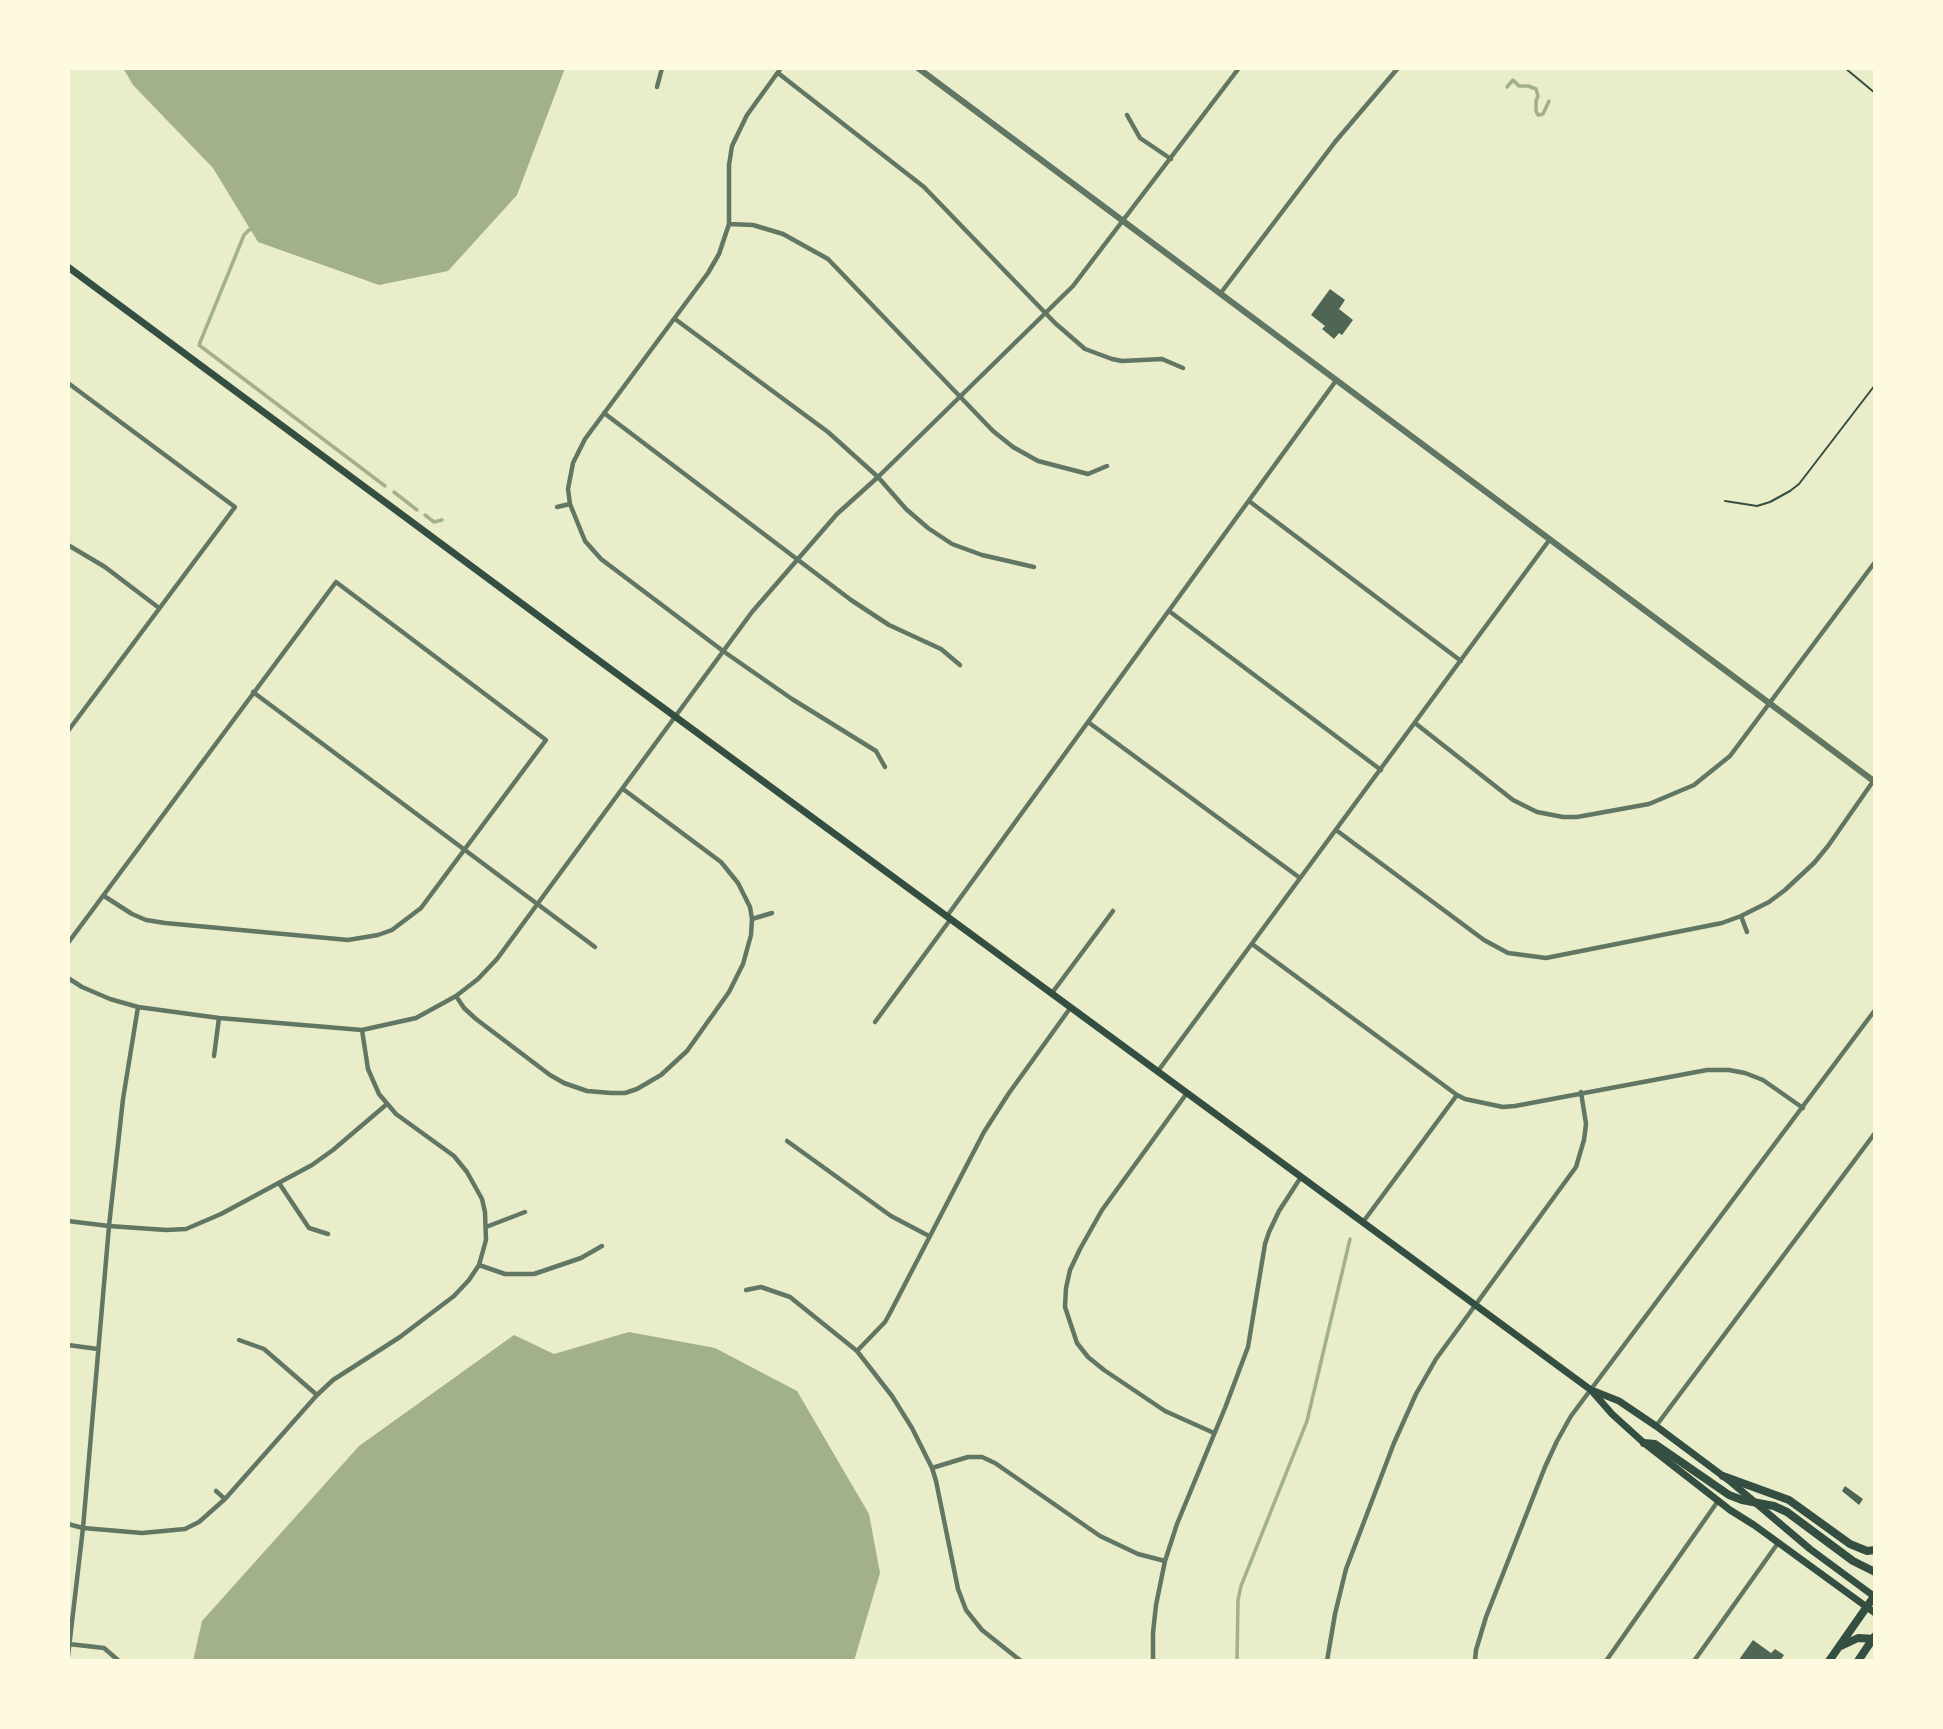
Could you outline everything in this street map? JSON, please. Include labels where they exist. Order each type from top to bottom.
[{"type":"highway","points":[[1644,1443],[1655,1444],[1729,1495],[1774,1506],[1787,1512],[1853,1561],[1875,1572]]},
{"type":"highway","points":[[1723,1476],[1789,1500],[1850,1544],[1867,1551],[1875,1550]]},
{"type":"highway","points":[[1829,1661],[1874,1596]]},
{"type":"highway","points":[[1838,1649],[1858,1638],[1874,1638]]},
{"type":"highway","points":[[1858,1661],[1874,1638]]},
{"type":"main road","points":[[68,267],[1591,1390],[1612,1415],[1644,1443],[1718,1501],[1875,1613]]},
{"type":"main road","points":[[1591,1390],[1619,1401],[1656,1426],[1757,1503],[1810,1549],[1874,1596]]},
{"type":"street","points":[[656,86],[662,68]]},
{"type":"street","points":[[918,68],[1335,382],[1874,781],[1814,863],[1769,902],[1722,923],[1560,957],[1520,956],[1498,948],[1336,830]]},
{"type":"street","points":[[68,978],[110,999],[138,1007],[219,1018],[362,1030],[416,1018],[456,996],[478,979],[497,959],[752,612],[837,514],[1046,314],[1088,268],[1238,68]]},
{"type":"street","points":[[1219,295],[1335,142],[1398,68]]},
{"type":"street","points":[[885,767],[876,751],[792,699],[723,651],[601,559],[585,541],[569,505],[568,489],[576,454],[714,264],[729,224],[729,165],[732,146],[747,115],[780,71],[930,192],[1046,314],[1085,349],[1122,361],[1162,359],[1183,368]]},
{"type":"street","points":[[1127,115],[1140,138],[1171,159]]},
{"type":"street","points":[[729,224],[753,225],[783,234],[828,259],[993,431],[1013,447],[1038,461],[1088,474],[1107,466]]},
{"type":"street","points":[[675,319],[828,432],[878,477],[906,509],[928,528],[952,544],[982,555],[1034,566]]},
{"type":"street","points":[[875,1022],[1087,723],[1335,382]]},
{"type":"street","points":[[68,383],[235,507],[68,732]]},
{"type":"street","points":[[604,413],[851,600],[889,625],[941,649],[960,665]]},
{"type":"street","points":[[1249,501],[1461,661]]},
{"type":"street","points":[[557,507],[569,505]]},
{"type":"street","points":[[1158,1071],[1550,540]]},
{"type":"street","points":[[68,545],[105,567],[159,608]]},
{"type":"street","points":[[1415,723],[1524,807],[1537,812],[1577,817],[1648,804],[1694,785],[1730,756],[1875,562]]},
{"type":"street","points":[[68,943],[336,582],[546,740],[421,908],[392,930],[378,935],[348,940],[146,920],[104,896]]},
{"type":"street","points":[[1168,611],[1381,770]]},
{"type":"street","points":[[253,692],[595,947]]},
{"type":"street","points":[[1087,723],[1300,878]]},
{"type":"street","points":[[456,996],[464,1009],[475,1019],[550,1075],[587,1091],[625,1093],[638,1089],[650,1083],[687,1051],[720,1006],[743,964],[752,919],[750,907],[738,883],[721,862],[623,789]]},
{"type":"street","points":[[1052,993],[1113,911]]},
{"type":"street","points":[[752,919],[772,913]]},
{"type":"street","points":[[1741,916],[1747,933]]},
{"type":"street","points":[[1252,944],[1457,1095],[1479,1102],[1503,1107],[1707,1070],[1729,1070],[1763,1080],[1803,1108]]},
{"type":"street","points":[[68,1656],[83,1528],[109,1226],[123,1099],[138,1007]]},
{"type":"street","points":[[857,1351],[885,1322],[984,1132],[1071,1007]]},
{"type":"street","points":[[1475,1661],[1486,1617],[1545,1467],[1571,1416],[1875,1010]]},
{"type":"street","points":[[215,1056],[219,1018]]},
{"type":"street","points":[[68,1524],[83,1528],[142,1533],[185,1529],[199,1522],[225,1499],[333,1380],[400,1337],[454,1296],[479,1265],[486,1240],[482,1199],[467,1172],[454,1156],[396,1114],[379,1094],[368,1069],[362,1030]]},
{"type":"street","points":[[1327,1661],[1346,1569],[1394,1443],[1416,1394],[1436,1359],[1576,1167],[1586,1124],[1581,1092]]},
{"type":"street","points":[[1187,1093],[1102,1210],[1070,1270],[1065,1307],[1077,1343],[1088,1357],[1165,1410],[1214,1433]]},
{"type":"street","points":[[1363,1222],[1457,1095]]},
{"type":"street","points":[[68,1221],[166,1230],[186,1229],[221,1214],[312,1165],[387,1104]]},
{"type":"street","points":[[1656,1426],[1875,1133]]},
{"type":"street","points":[[787,1141],[891,1216],[929,1236]]},
{"type":"street","points":[[1153,1661],[1156,1605],[1165,1561],[1177,1524],[1248,1347],[1269,1232],[1301,1177]]},
{"type":"street","points":[[279,1183],[309,1228],[328,1234]]},
{"type":"street","points":[[486,1227],[525,1212]]},
{"type":"street","points":[[479,1265],[505,1274],[534,1275],[581,1258],[602,1246]]},
{"type":"street","points":[[746,1290],[761,1287],[790,1297],[857,1351],[892,1395],[912,1427],[932,1468],[958,1589],[966,1610],[982,1630],[1021,1661]]},
{"type":"street","points":[[239,1340],[264,1349],[317,1395]]},
{"type":"street","points":[[68,1345],[98,1349]]},
{"type":"street","points":[[932,1468],[968,1457],[982,1457],[995,1463],[1100,1536],[1138,1554],[1165,1561]]},
{"type":"street","points":[[216,1491],[225,1499]]},
{"type":"street","points":[[1605,1661],[1718,1501]]},
{"type":"street","points":[[1694,1661],[1778,1543]]},
{"type":"street","points":[[69,1644],[104,1648],[119,1661]]},
{"type":"path","points":[[1845,68],[1875,93]]},
{"type":"path","points":[[1725,501],[1757,506],[1790,491],[1799,484],[1875,385]]},
{"type":"shaded area","points":[[123,68],[565,68],[517,195],[448,271],[379,285],[258,242],[213,168],[133,85]]},
{"type":"shaded area","points":[[629,1332],[715,1348],[797,1391],[869,1514],[880,1573],[854,1661],[193,1661],[202,1621],[359,1446],[514,1335],[554,1354]]},
{"type":"building","points":[[1330,289],[1345,300],[1339,309],[1353,320],[1342,335],[1339,333],[1334,339],[1322,329],[1325,326],[1311,315]]},
{"type":"building","points":[[1845,1486],[1863,1499],[1859,1505],[1842,1491]]},
{"type":"building","points":[[1753,1640],[1771,1653],[1775,1649],[1784,1655],[1780,1661],[1738,1661]]},
{"type":"waterway","points":[[1507,87],[1513,80],[1519,86],[1536,89],[1538,115],[1543,114],[1549,101]]},
{"type":"waterway","points":[[250,229],[244,235],[199,345],[385,486]]},
{"type":"waterway","points":[[394,492],[417,510]]},
{"type":"waterway","points":[[425,515],[434,522],[442,520]]},
{"type":"waterway","points":[[1237,1661],[1238,1600],[1241,1586],[1307,1421],[1350,1239]]}]
